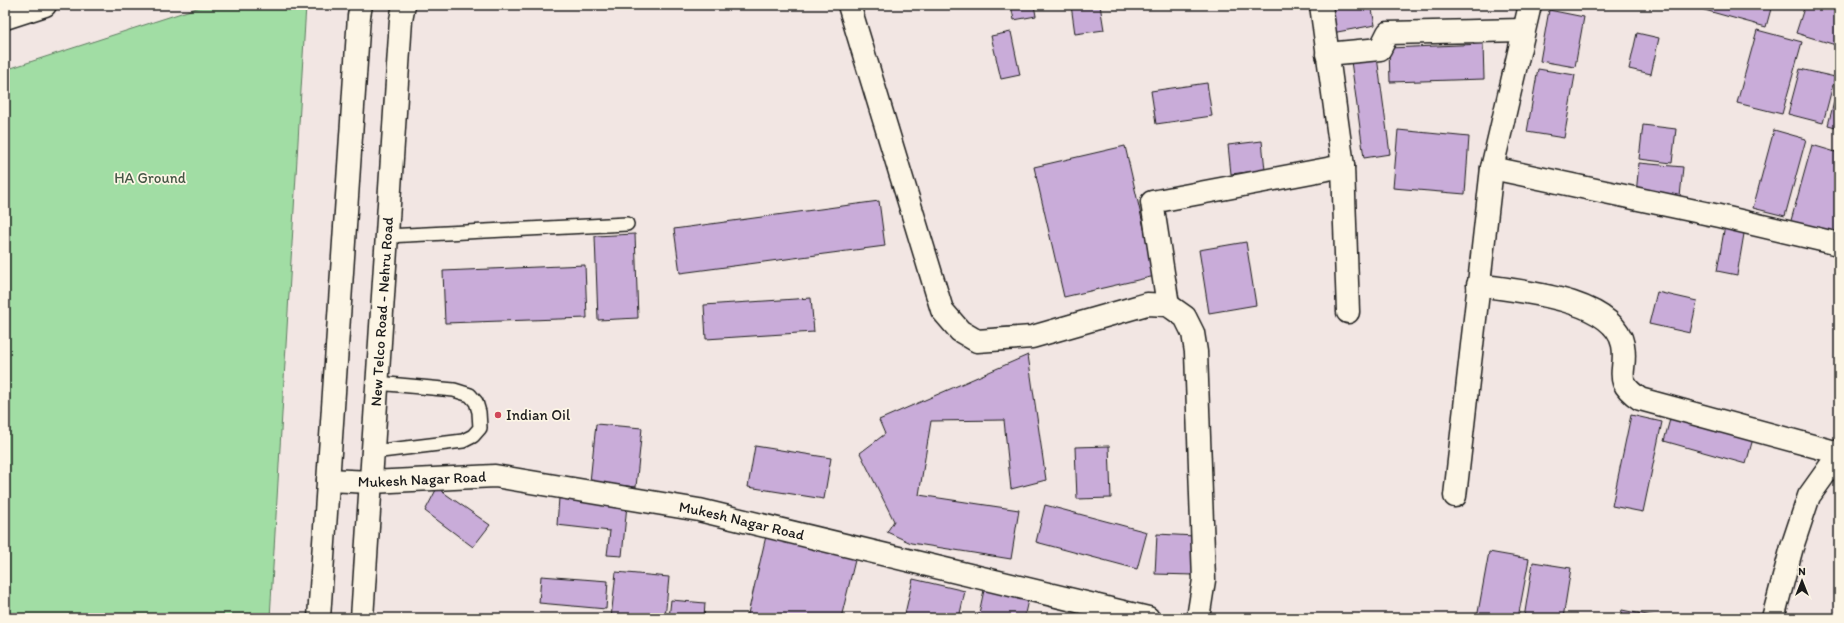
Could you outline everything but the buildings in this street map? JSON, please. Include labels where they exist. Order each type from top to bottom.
[{"type":"street","points":[[5,18],[45,5]]},
{"type":"street","points":[[319,618],[359,16],[361,5]]},
{"type":"street","name":"New Telco Road - Nehru Road","points":[[362,618],[401,20],[404,5]]},
{"type":"street","points":[[849,5],[942,310],[960,330],[977,341],[1025,338],[1147,304],[1168,305],[1185,317],[1193,333],[1196,352],[1204,580],[1198,618]]},
{"type":"street","points":[[1320,5],[1343,166],[1348,312]]},
{"type":"street","points":[[1455,496],[1492,168],[1530,5]]},
{"type":"street","points":[[1327,54],[1380,49],[1388,33],[1523,30]]},
{"type":"street","points":[[1168,305],[1152,202],[1343,166]]},
{"type":"street","points":[[1492,168],[1719,216],[1839,244]]},
{"type":"street","points":[[1478,285],[1536,294],[1573,303],[1594,312],[1610,323],[1620,335],[1624,347],[1622,381],[1631,392],[1640,399],[1839,453],[1809,496],[1792,547],[1773,618]]},
{"type":"street","name":"Mukesh Nagar Road","points":[[328,480],[371,482],[495,476],[699,510],[1148,618]]},
{"type":"lane","points":[[387,236],[627,224]]},
{"type":"lane","points":[[373,452],[463,441],[473,436],[480,428],[479,412],[476,402],[470,395],[454,390],[377,384]]},
{"type":"green space","name":"HA Ground","points":[[206,5],[306,5],[270,618],[5,618],[5,70]]},
{"type":"place","name":"Indian Oil","points":[[498,415]]}]
